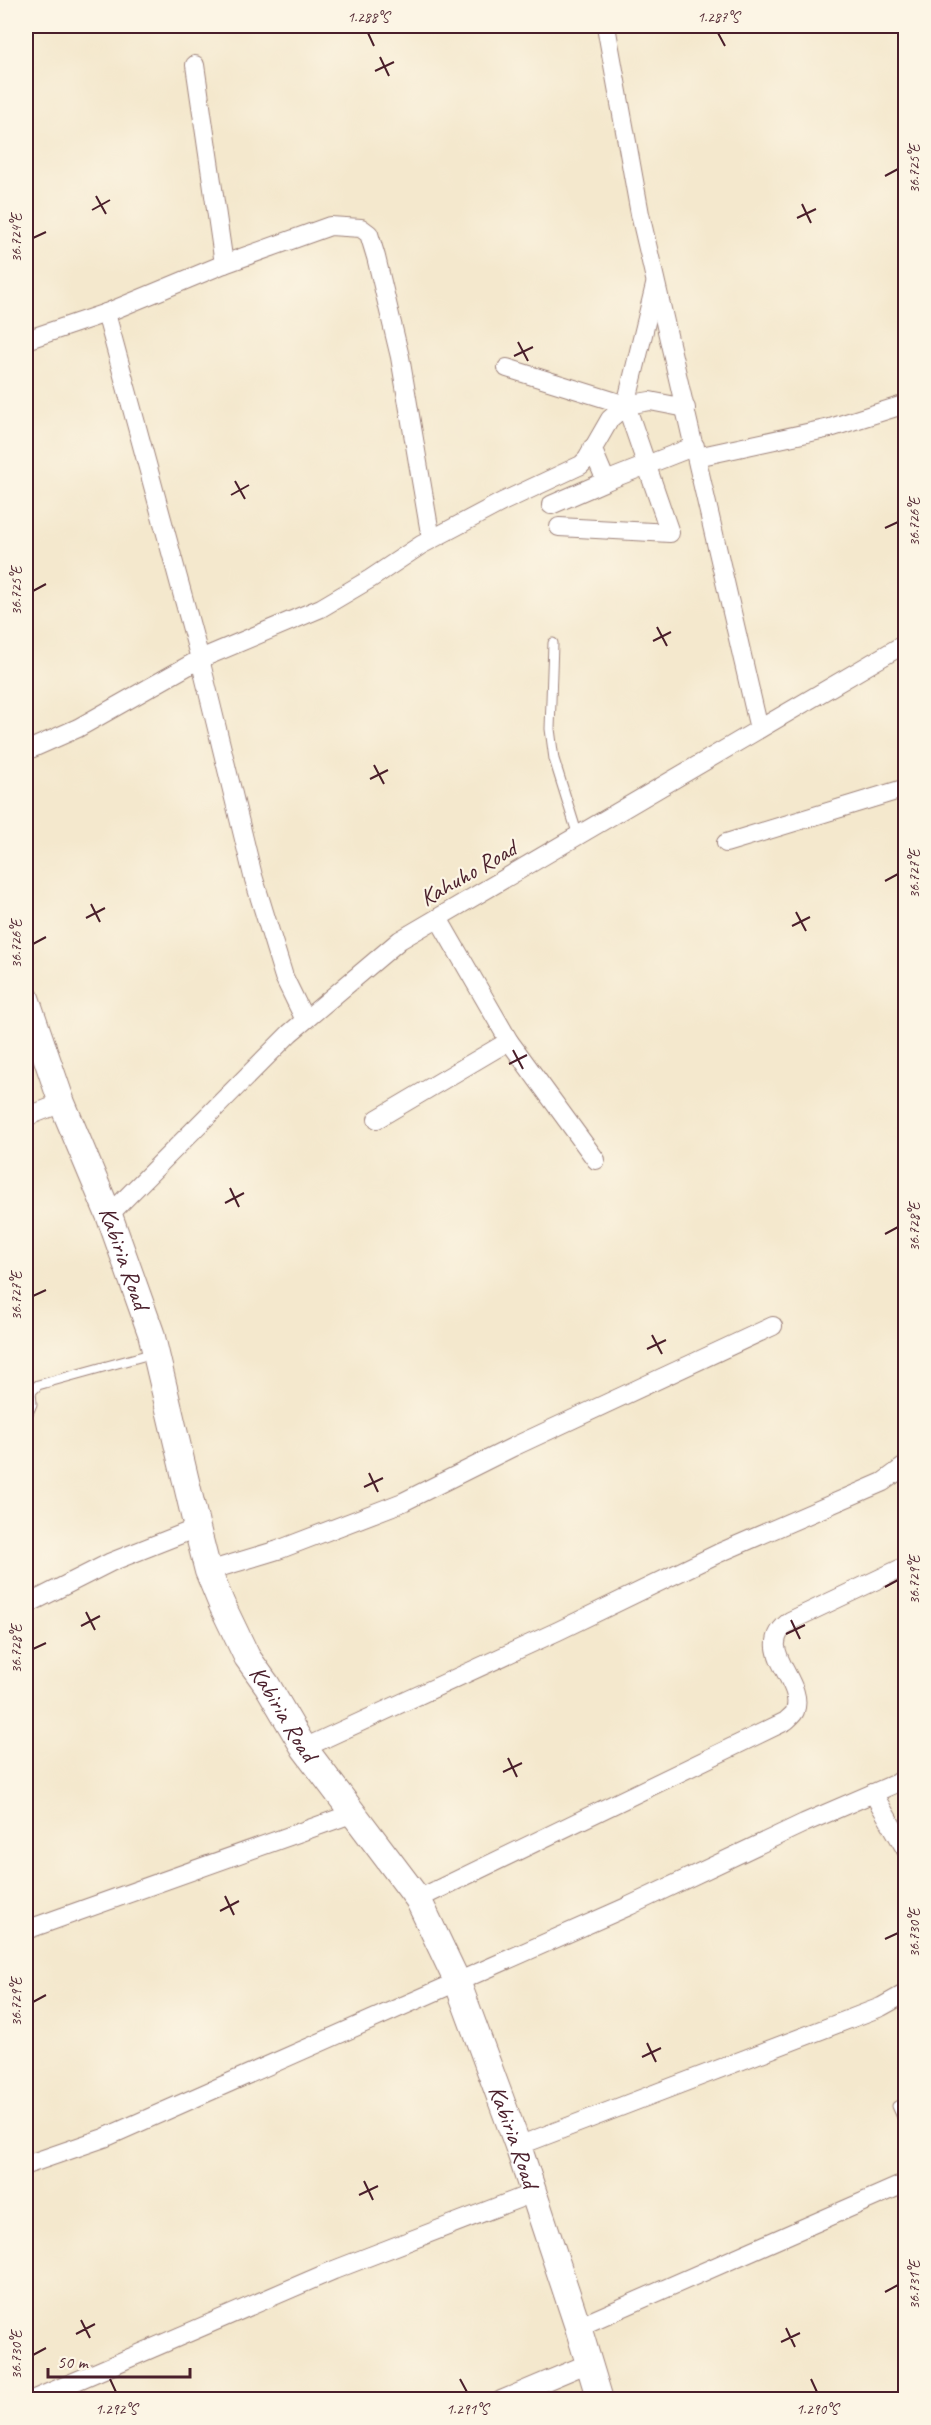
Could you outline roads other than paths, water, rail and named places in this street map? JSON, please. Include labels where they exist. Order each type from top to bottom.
[{"type":"main road","name":"Kabiria Road","points":[[26,998],[62,1103],[110,1215],[156,1353],[208,1571],[247,1657],[267,1685],[304,1748],[418,1899],[457,1981],[518,2146],[600,2400]]},
{"type":"street","points":[[606,26],[640,214],[759,729]]},
{"type":"street","points":[[195,65],[224,264]]},
{"type":"street","points":[[26,340],[106,313],[224,264],[330,226],[360,228],[369,234],[400,357],[431,539]]},
{"type":"street","points":[[559,527],[670,533],[645,466],[626,405],[656,280]]},
{"type":"street","points":[[106,313],[200,659],[253,876],[284,977],[305,1020]]},
{"type":"street","points":[[507,368],[626,405],[650,401],[686,408]]},
{"type":"street","points":[[551,505],[645,466],[696,452],[830,428],[906,404]]},
{"type":"street","points":[[26,751],[78,728],[200,659],[321,608],[431,539],[581,465],[587,459],[610,419],[626,405]]},
{"type":"street","points":[[592,448],[606,481]]},
{"type":"street","name":"Kahuho Road","points":[[110,1215],[305,1020],[400,940],[906,643]]},
{"type":"street","points":[[726,843],[906,788]]},
{"type":"street","points":[[438,918],[509,1041],[596,1160]]},
{"type":"street","points":[[377,1119],[509,1041]]},
{"type":"street","points":[[26,1117],[62,1103]]},
{"type":"street","points":[[208,1571],[278,1550],[403,1502],[513,1446],[773,1326]]},
{"type":"street","points":[[304,1748],[558,1631],[719,1553],[884,1482],[906,1465]]},
{"type":"street","points":[[26,1605],[111,1562],[197,1528]]},
{"type":"street","points":[[418,1899],[786,1721],[795,1711],[796,1700],[777,1652],[776,1638],[780,1628],[790,1621],[906,1566]]},
{"type":"street","points":[[26,2165],[104,2138],[628,1906],[804,1823],[906,1779]]},
{"type":"street","points":[[873,1793],[906,1850]]},
{"type":"street","points":[[26,1930],[354,1814]]},
{"type":"street","points":[[518,2146],[881,2007],[906,1993]]},
{"type":"street","points":[[578,2327],[906,2183]]},
{"type":"street","points":[[32,2400],[334,2270],[532,2193]]},
{"type":"street","points":[[501,2400],[589,2363]]},
{"type":"lane","points":[[553,643],[550,729],[554,759],[578,836]]},
{"type":"lane","points":[[26,1418],[32,1404],[31,1392],[38,1385],[156,1353]]},
{"type":"lane","points":[[897,2106],[906,2126]]}]
